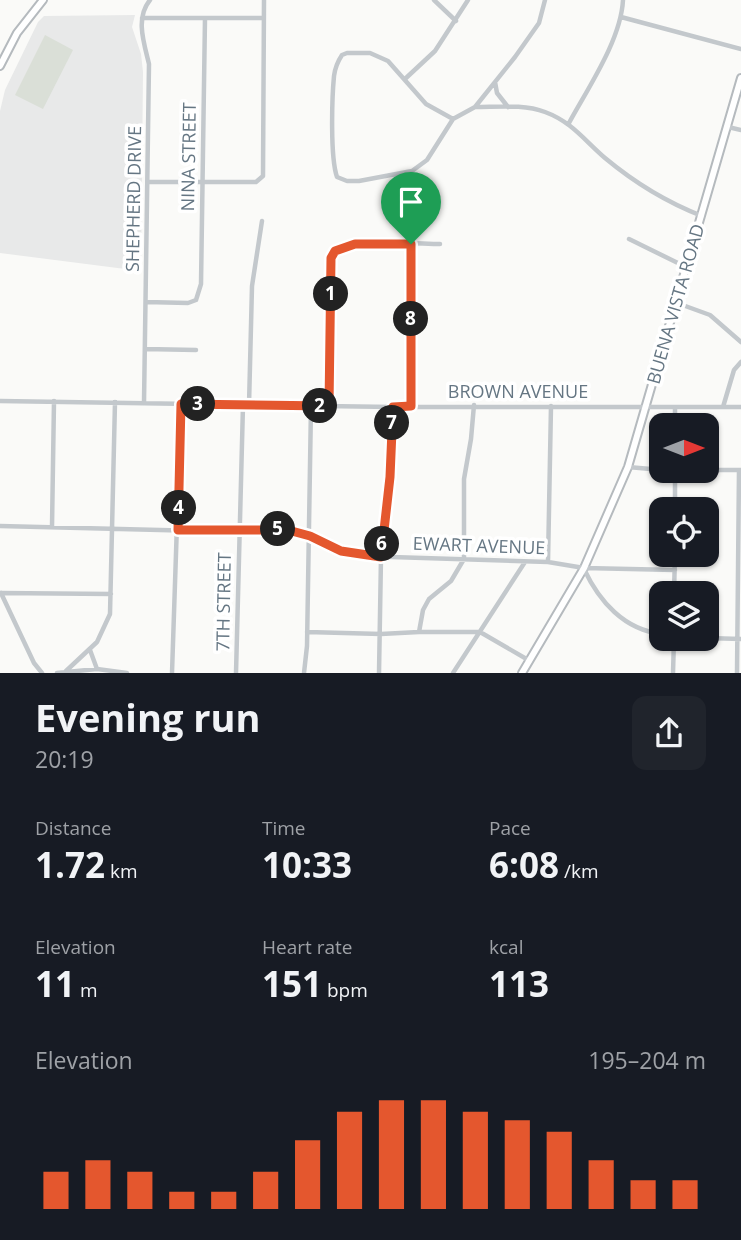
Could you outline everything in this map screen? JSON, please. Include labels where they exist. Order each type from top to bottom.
[{"type":"main road","points":[[0,65],[17,33],[43,0]]},
{"type":"main road","name":"BUENA VISTA ROAD","points":[[522,673],[584,568],[628,467],[741,78]]},
{"type":"street","points":[[150,0],[143,9],[142,18],[263,18]]},
{"type":"street","points":[[148,182],[256,183],[263,176],[264,0]]},
{"type":"street","points":[[434,0],[456,21]]},
{"type":"street","points":[[406,78],[435,51],[468,0]]},
{"type":"street","points":[[453,119],[426,104],[409,87],[406,78],[388,61],[370,54],[347,52],[342,55],[336,69],[334,161],[337,177],[347,181],[412,171],[427,160],[453,119],[475,107],[539,23],[545,0]]},
{"type":"street","points":[[569,123],[599,67],[621,17],[624,0]]},
{"type":"street","points":[[621,17],[741,49]]},
{"type":"street","name":"SHEPHERD DRIVE","points":[[142,18],[143,41],[149,64],[144,403]]},
{"type":"street","name":"NINA STREET","points":[[146,302],[188,303],[196,300],[201,284],[205,18]]},
{"type":"street","points":[[495,81],[497,93],[509,107]]},
{"type":"street","points":[[475,107],[542,111],[569,123],[602,156],[631,179],[670,204],[702,216]]},
{"type":"street","points":[[728,127],[741,130]]},
{"type":"street","name":"7TH STREET","points":[[236,673],[252,286],[262,221]]},
{"type":"street","points":[[629,239],[686,267]]},
{"type":"street","points":[[329,406],[331,258],[335,251],[355,244],[440,244]]},
{"type":"street","points":[[411,244],[411,406]]},
{"type":"street","points":[[677,303],[710,315],[741,342]]},
{"type":"street","points":[[145,349],[196,350]]},
{"type":"street","points":[[723,407],[734,370],[741,362]]},
{"type":"street","name":"BROWN AVENUE","points":[[0,401],[393,407],[741,407]]},
{"type":"street","points":[[52,527],[54,401]]},
{"type":"street","points":[[66,671],[89,650],[104,630],[110,614],[115,402]]},
{"type":"street","points":[[172,673],[181,404]]},
{"type":"street","points":[[419,632],[423,610],[429,599],[451,581],[464,559],[464,479],[474,405]]},
{"type":"street","points":[[304,673],[310,536],[311,406]]},
{"type":"street","points":[[548,562],[551,406]]},
{"type":"street","points":[[379,673],[381,557],[390,477],[393,407]]},
{"type":"street","points":[[675,407],[675,413]]},
{"type":"street","points":[[628,467],[649,469]]},
{"type":"street","points":[[719,470],[740,470],[737,673]]},
{"type":"street","name":"EWART AVENUE","points":[[0,526],[240,531],[271,529],[310,536],[341,551],[381,557],[526,561],[584,568],[674,570]]},
{"type":"street","points":[[453,673],[526,561]]},
{"type":"street","points":[[584,568],[604,603],[631,625],[649,630]]},
{"type":"street","points":[[674,570],[674,581]]},
{"type":"street","points":[[42,673],[34,663],[1,593],[111,594]]},
{"type":"street","points":[[307,632],[480,632],[530,661]]},
{"type":"street","points":[[719,638],[739,639]]},
{"type":"street","points":[[89,650],[97,669]]},
{"type":"street","points":[[674,651],[674,673]]},
{"type":"street","points":[[57,673],[97,669],[127,673]]},
{"type":"shaded area","points":[[135,15],[132,27],[141,54],[143,72],[141,271],[0,253],[0,111],[5,90],[38,22],[44,16]]},
{"type":"shaded area","points":[[45,35],[73,50],[43,109],[15,95]]},
{"type":"route","points":[[355,244],[411,244],[411,406],[393,407],[390,477],[381,557],[341,551],[310,536],[288,530],[178,530],[181,404],[329,406],[331,258],[335,251],[355,244]]}]
